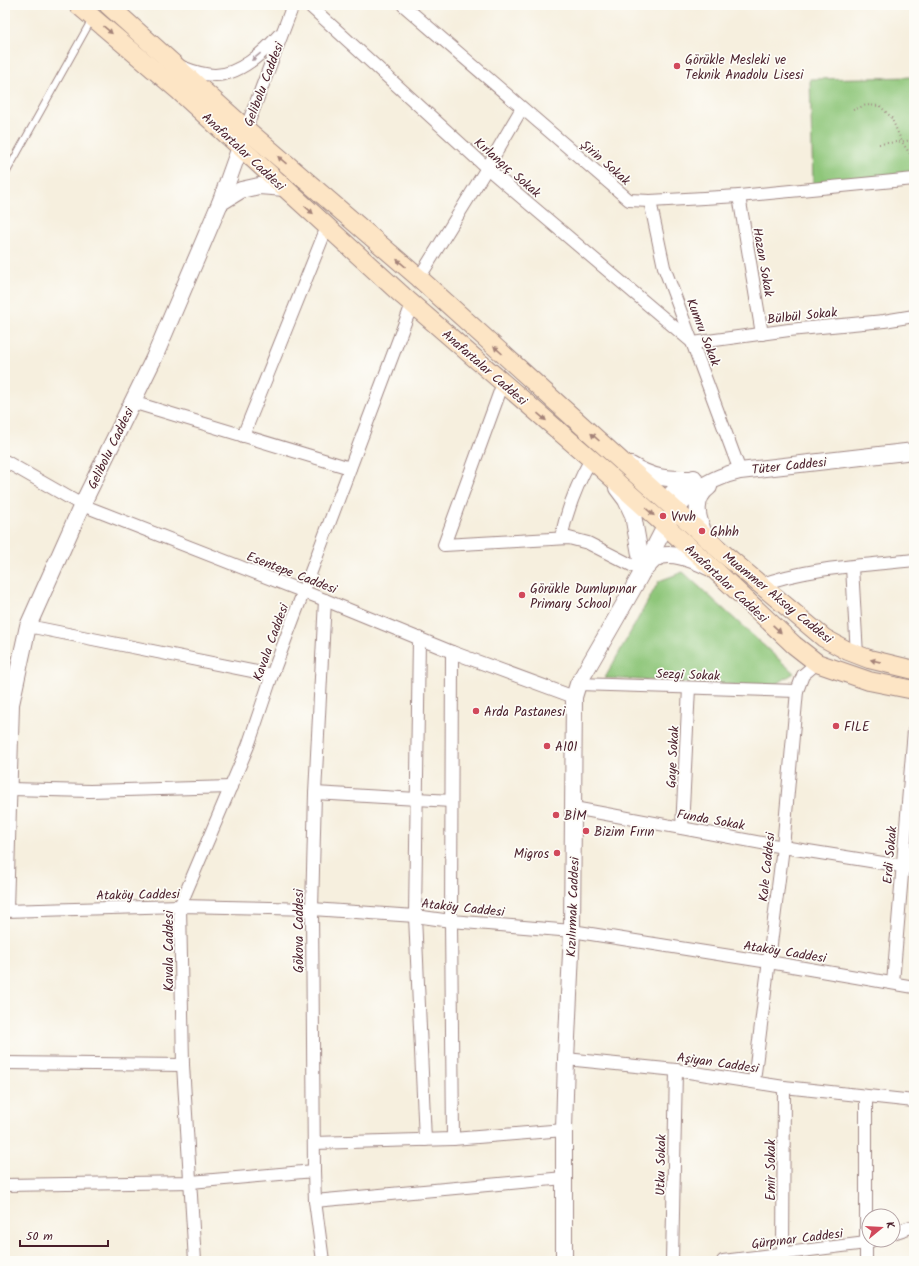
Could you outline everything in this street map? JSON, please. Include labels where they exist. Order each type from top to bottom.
[{"type":"main road","name":"Anafartalar Caddesi","points":[[78,5],[180,92],[412,304],[666,526],[794,645],[817,663],[869,681],[914,690]]},
{"type":"main road","name":"Anafartalar Caddesi","points":[[108,5],[246,129],[418,278],[671,505]]},
{"type":"main road","name":"Muammer Aksoy Caddesi","points":[[671,505],[760,585],[824,638],[848,652],[869,659],[914,670]]},
{"type":"street","name":"Gelibolu Caddesi","points":[[5,910],[10,789],[8,759],[11,704],[28,626],[82,505],[154,358],[220,204],[246,129],[293,5]]},
{"type":"street","name":"Kırlangıç Sokak","points":[[309,5],[487,168],[693,343]]},
{"type":"street","name":"Şirin Sokak","points":[[403,5],[629,200],[650,202],[738,196],[914,179]]},
{"type":"street","points":[[174,64],[198,73],[216,75],[231,72],[250,62],[268,47],[284,30]]},
{"type":"street","points":[[418,278],[487,168],[522,108]]},
{"type":"street","points":[[220,204],[241,190],[259,186],[285,188]]},
{"type":"street","name":"Hazan Sokak","points":[[738,196],[762,334]]},
{"type":"street","name":"Kumru Sokak","points":[[650,202],[664,267],[693,343],[734,472]]},
{"type":"street","points":[[243,436],[327,227]]},
{"type":"street","name":"Kavala Caddesi","points":[[195,1261],[183,1065],[180,906],[248,746],[272,675],[412,304]]},
{"type":"street","name":"Bülbül Sokak","points":[[693,343],[884,321],[914,316]]},
{"type":"street","points":[[503,383],[444,545],[562,538],[582,541],[643,571]]},
{"type":"street","points":[[132,402],[350,468]]},
{"type":"street","name":"Tüter Caddesi","points":[[671,505],[689,497],[707,483],[734,472],[914,451]]},
{"type":"street","points":[[617,457],[646,474],[659,477],[693,479]]},
{"type":"street","points":[[562,538],[568,509],[573,495],[591,459],[626,500],[633,515],[643,571]]},
{"type":"street","name":"Esentepe Caddesi","points":[[5,461],[82,505],[326,600],[452,652],[576,691]]},
{"type":"street","points":[[643,571],[666,526],[677,488],[693,479],[708,474],[734,472]]},
{"type":"street","points":[[706,538],[700,525],[697,512],[698,500],[704,491],[734,472]]},
{"type":"street","points":[[643,571],[656,558],[668,556],[684,557],[697,561],[718,573]]},
{"type":"street","points":[[760,585],[781,577],[808,572],[914,560]]},
{"type":"street","points":[[852,567],[857,655]]},
{"type":"street","name":"Kızılırmak Caddesi","points":[[564,1261],[564,1130],[572,931],[576,691],[643,571]]},
{"type":"street","name":"Gökova Caddesi","points":[[323,1261],[315,1202],[314,1171],[312,909],[315,793],[326,600]]},
{"type":"street","points":[[28,626],[272,675]]},
{"type":"street","points":[[419,638],[415,916],[424,1140]]},
{"type":"street","points":[[452,652],[451,921],[454,1139]]},
{"type":"street","name":"Kale Caddesi","points":[[754,1081],[783,847],[797,691],[802,675],[817,663]]},
{"type":"street","name":"Sezgi Sokak","points":[[576,691],[689,688],[797,691]]},
{"type":"street","name":"Gaye Sokak","points":[[682,828],[689,688]]},
{"type":"street","name":"Erdi Sokak","points":[[893,983],[908,867],[914,730]]},
{"type":"street","points":[[10,789],[90,790],[231,787]]},
{"type":"street","points":[[315,793],[451,801]]},
{"type":"street","name":"Funda Sokak","points":[[574,808],[783,847],[908,867]]},
{"type":"street","name":"Ataköy Caddesi","points":[[5,910],[180,906],[312,909],[415,916],[451,921],[572,931],[769,962],[914,987]]},
{"type":"street","name":"Aşiyan Caddesi","points":[[566,1059],[676,1070],[784,1086],[914,1101]]},
{"type":"street","points":[[5,1063],[183,1065]]},
{"type":"street","name":"Utku Sokak","points":[[672,1261],[676,1070]]},
{"type":"street","name":"Emir Sokak","points":[[783,1253],[784,1086]]},
{"type":"street","points":[[866,1096],[869,1208]]},
{"type":"street","points":[[314,1143],[454,1139],[564,1130]]},
{"type":"street","points":[[5,1185],[191,1182],[314,1171]]},
{"type":"street","points":[[315,1202],[564,1178]]},
{"type":"street","points":[[901,1230],[914,1226]]},
{"type":"street","name":"Gürpınar Caddesi","points":[[723,1261],[861,1242]]},
{"type":"street","points":[[866,1261],[869,1248]]},
{"type":"lane","points":[[5,175],[93,17]]},
{"type":"path","points":[[853,110],[866,105],[880,106],[891,117],[902,142],[914,160]]},
{"type":"path","points":[[879,144],[914,140]]},
{"type":"green space","points":[[914,77],[914,173],[813,185],[810,79]]},
{"type":"green space","points":[[683,572],[794,673],[772,687],[605,678],[659,581]]},
{"type":"place","name":"Görükle Mesleki ve Teknik Anadolu Lisesi","points":[[677,66]]},
{"type":"place","name":"Vvvh","points":[[663,516]]},
{"type":"place","name":"Ghhh","points":[[702,531]]},
{"type":"place","name":"Görükle Dumlupınar Primary School","points":[[522,595]]},
{"type":"place","name":"Arda Pastanesi","points":[[476,711]]},
{"type":"place","name":"FILE","points":[[836,726]]},
{"type":"place","name":"A101","points":[[547,746]]},
{"type":"place","name":"BİM","points":[[556,815]]},
{"type":"place","name":"Bizim Fırın","points":[[586,831]]},
{"type":"place","name":"Migros","points":[[557,853]]}]
